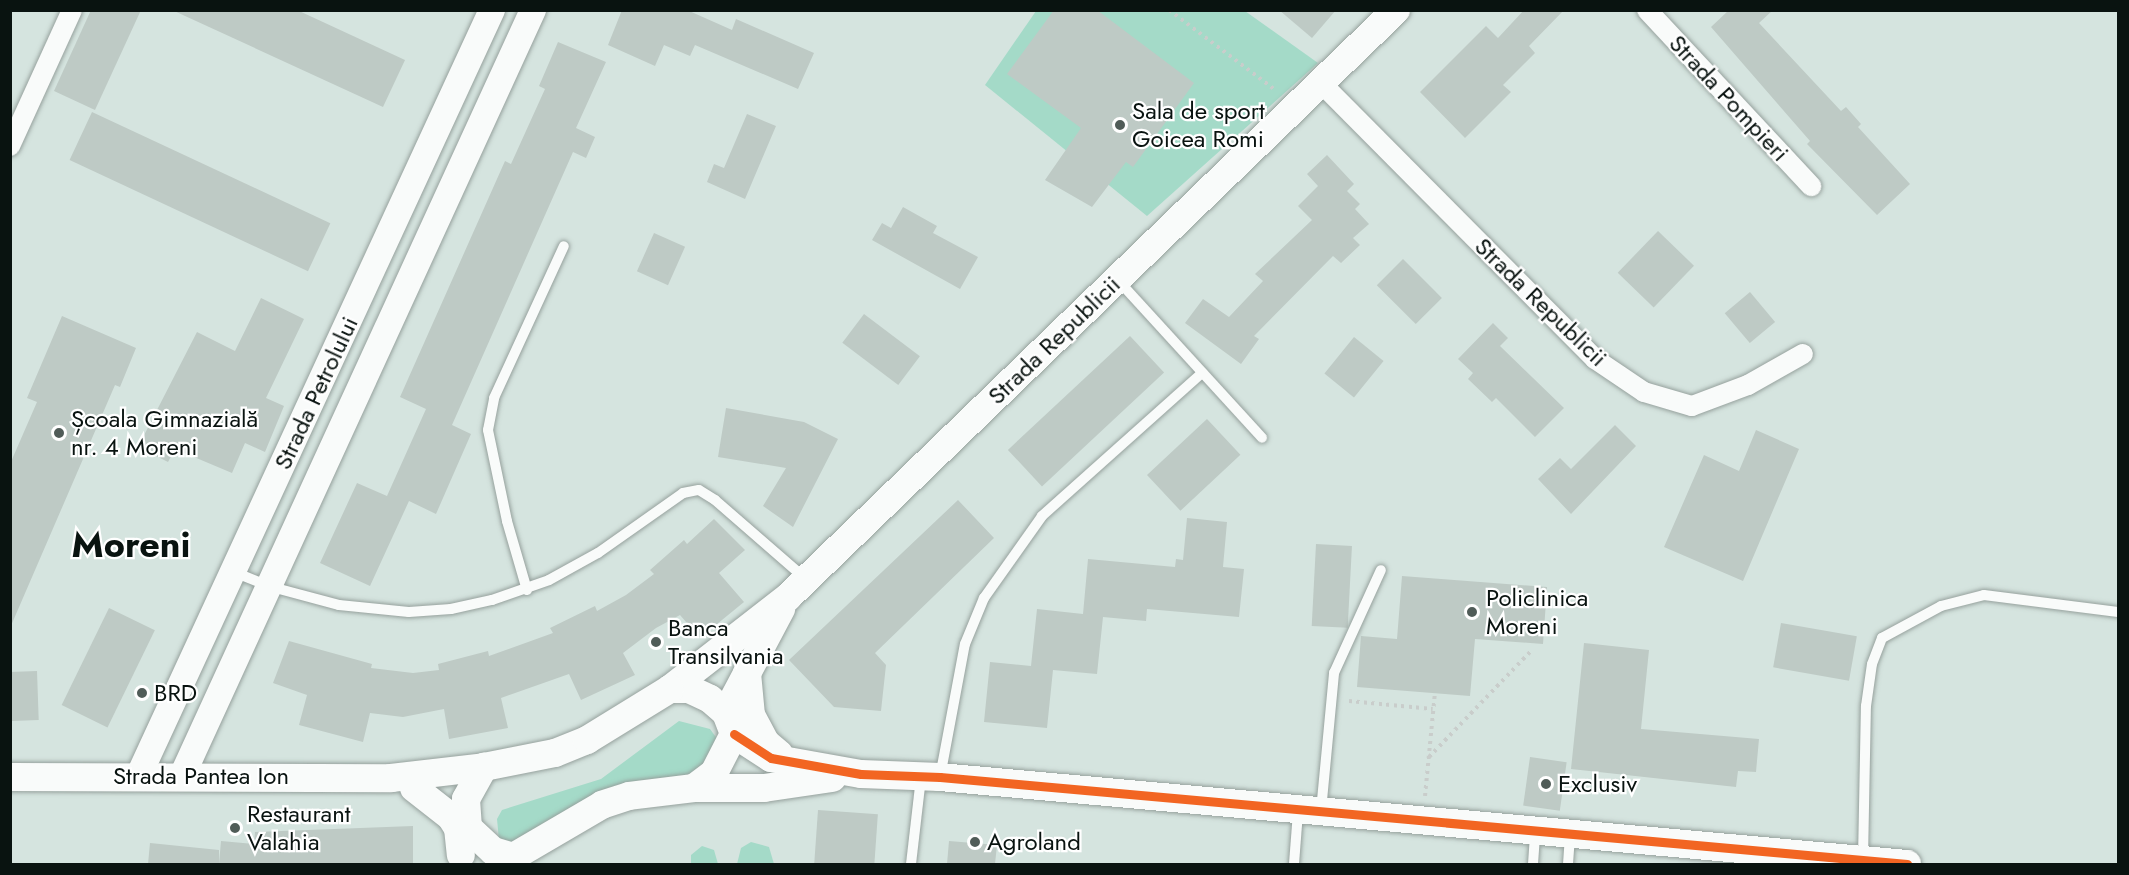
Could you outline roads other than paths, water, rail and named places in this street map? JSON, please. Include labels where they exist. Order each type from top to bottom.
[{"type":"main road","name":"Strada Republicii","points":[[484,767],[555,753],[587,740],[670,689],[797,588],[1396,10]]},
{"type":"main road","name":"Strada Republicii","points":[[694,788],[714,773],[747,672],[797,588]]},
{"type":"main road","points":[[747,672],[747,697],[755,726],[787,762]]},
{"type":"main road","points":[[670,689],[689,689],[710,699],[754,749],[787,762],[861,774],[930,777],[1423,823],[1755,858],[1907,864]]},
{"type":"main road","points":[[463,839],[473,781],[484,767]]},
{"type":"main road","name":"Strada Pantea Ion","points":[[10,777],[139,775],[403,783],[484,767]]},
{"type":"main road","points":[[509,861],[602,805],[628,796],[694,788],[764,788],[861,774]]},
{"type":"main road","points":[[403,783],[451,817],[463,839]]},
{"type":"main road","name":"Strada Pantea Ion","points":[[403,783],[463,839],[493,851],[509,861]]},
{"type":"street","points":[[10,146],[72,10]]},
{"type":"street","name":"Strada Petrolului","points":[[139,775],[492,10]]},
{"type":"street","name":"Strada Petrolului","points":[[182,776],[533,10]]},
{"type":"street","name":"Strada Pompieri","points":[[1647,10],[1811,186]]},
{"type":"street","name":"Strada Republicii","points":[[1321,83],[1595,359],[1644,392],[1692,406],[1748,385],[1803,354]]},
{"type":"street","points":[[406,197],[439,212]]},
{"type":"lane","points":[[526,590],[507,521],[488,430],[494,398],[564,246]]},
{"type":"lane","points":[[1117,279],[1262,438]]},
{"type":"lane","points":[[911,864],[930,777],[965,644],[984,598],[1042,516],[1202,373]]},
{"type":"lane","points":[[234,572],[268,586],[339,605],[409,612],[451,609],[526,590],[598,553],[683,493],[699,490],[715,500],[797,588]]},
{"type":"lane","points":[[1294,864],[1309,813],[1334,673],[1348,635],[1381,570]]},
{"type":"lane","points":[[1863,861],[1866,706],[1872,664],[1882,638],[1941,606],[1984,595],[2118,612]]},
{"type":"lane","points":[[1533,864],[1535,834]]},
{"type":"lane","points":[[1568,864],[1570,837]]},
{"type":"place","name":"Sala de sport Goicea Romi","points":[[1120,125]]},
{"type":"place","name":"Școala Gimnazială nr. 4 Moreni","points":[[59,433]]},
{"type":"place","name":"Policlinica Moreni","points":[[1472,612]]},
{"type":"place","name":"Banca Transilvania","points":[[656,642]]},
{"type":"place","name":"BRD","points":[[142,693]]},
{"type":"place","name":"Exclusiv","points":[[1546,784]]},
{"type":"place","name":"Restaurant Valahia","points":[[235,828]]},
{"type":"place","name":"Agroland","points":[[975,842]]},
{"type":"district","name":"Moreni","points":[[131,545]]}]
